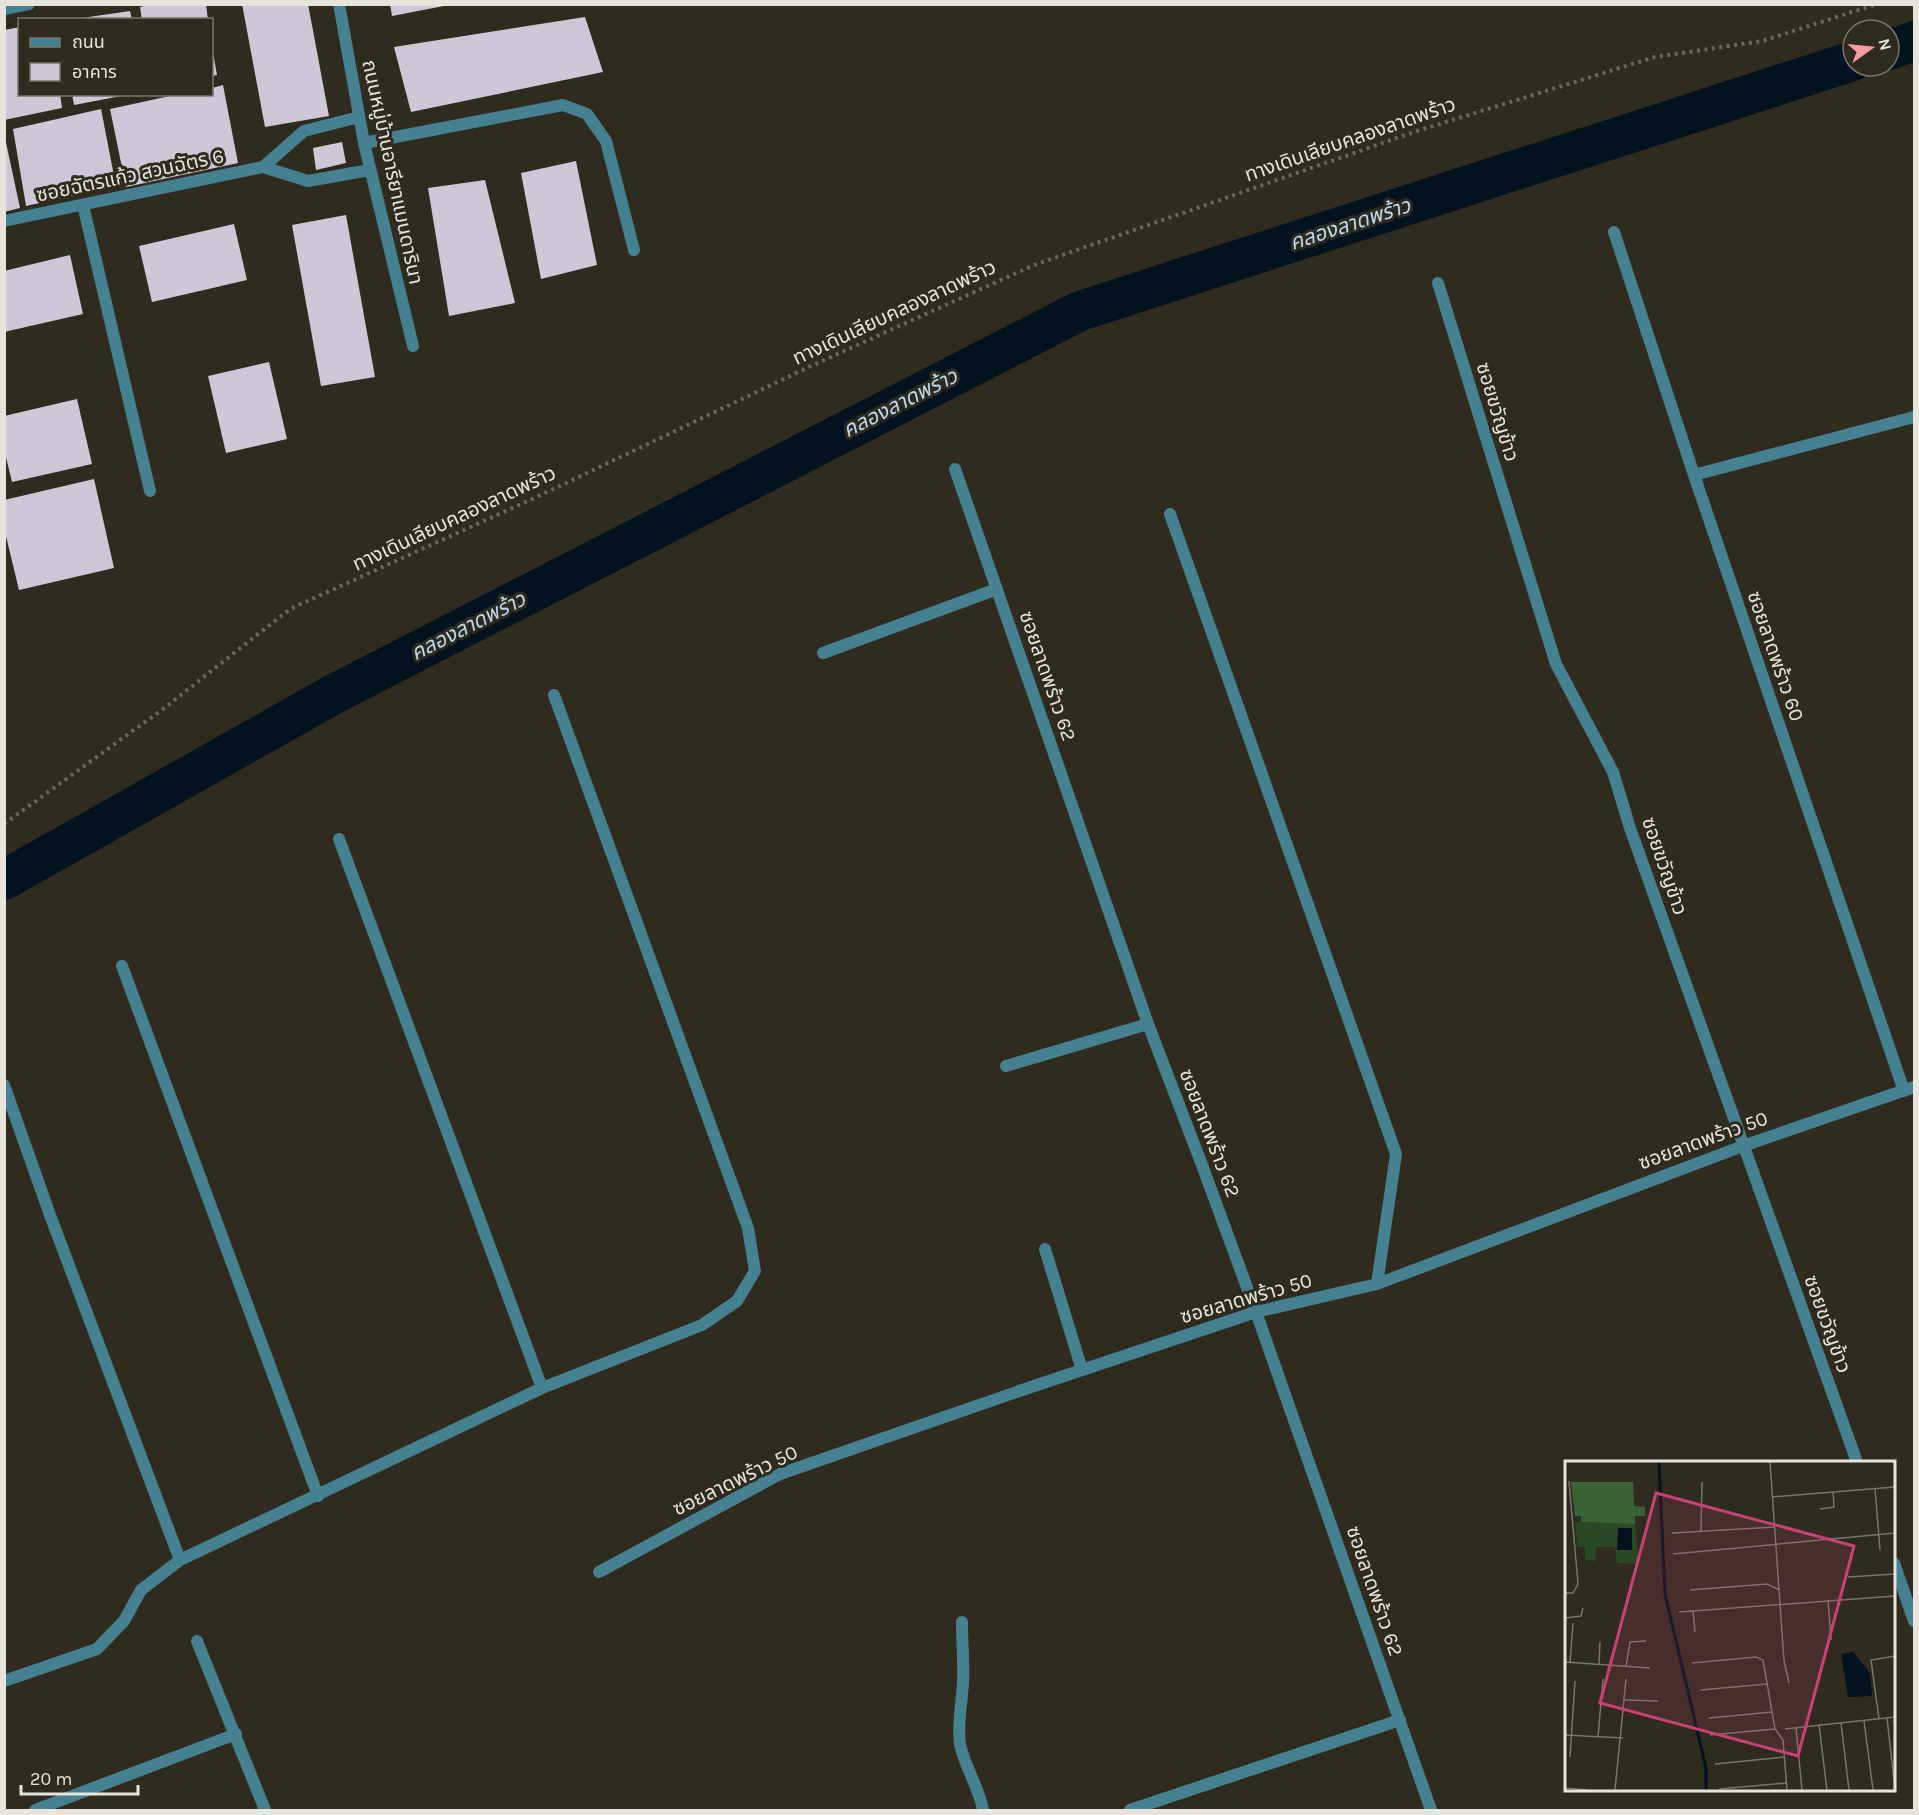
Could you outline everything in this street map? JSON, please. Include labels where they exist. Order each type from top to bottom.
[{"type":"street","points":[[4,9],[29,4]]},
{"type":"street","name":"ถนนหมู่บ้านอารียาแมนดารินา","points":[[339,4],[364,143],[412,346]]},
{"type":"street","points":[[364,143],[563,105],[587,114],[606,141],[634,250]]},
{"type":"street","points":[[263,167],[304,131],[359,117]]},
{"type":"street","points":[[263,167],[308,181],[370,170]]},
{"type":"street","name":"ซอยฉัตรแก้ว สวนฉัตร 6","points":[[4,221],[263,167]]},
{"type":"street","points":[[83,205],[150,491]]},
{"type":"street","name":"ซอยลาดพร้าว 60","points":[[1614,232],[1694,475],[1909,1089]]},
{"type":"street","name":"ซอยขวัญข้าว","points":[[1438,283],[1556,664],[1613,772],[1630,828],[1857,1461]]},
{"type":"street","points":[[1694,475],[1914,417]]},
{"type":"street","name":"ซอยลาดพร้าว 62","points":[[955,469],[1148,1024],[1256,1312],[1431,1810]]},
{"type":"street","points":[[1170,514],[1396,1154],[1377,1284]]},
{"type":"street","points":[[824,653],[997,589]]},
{"type":"street","points":[[4,1681],[97,1649],[124,1621],[141,1590],[180,1560],[542,1388],[702,1325],[737,1301],[755,1271],[748,1228],[554,695]]},
{"type":"street","points":[[339,839],[542,1388]]},
{"type":"street","points":[[122,966],[318,1496]]},
{"type":"street","points":[[1006,1066],[1148,1024]]},
{"type":"street","points":[[4,1085],[50,1215],[180,1560]]},
{"type":"street","name":"ซอยลาดพร้าว 50","points":[[599,1572],[780,1474],[1256,1312],[1377,1284],[1743,1146],[1909,1089]]},
{"type":"street","points":[[1045,1249],[1082,1370]]},
{"type":"street","points":[[1895,1569],[1914,1622]]},
{"type":"street","points":[[962,1622],[963,1683],[959,1719],[960,1743],[967,1768],[981,1798],[983,1810]]},
{"type":"street","points":[[197,1641],[265,1810]]},
{"type":"street","points":[[1130,1810],[1400,1720]]},
{"type":"street","points":[[34,1810],[236,1734]]},
{"type":"path","name":"ทางเดินเลียบคลองลาดพร้าว","points":[[4,824],[163,709],[290,609],[541,495],[811,366],[1034,265],[1417,131],[1655,57],[1762,42],[1877,4]]},
{"type":"building","points":[[152,4],[206,4],[208,18],[142,18],[140,7]]},
{"type":"building","points":[[242,4],[308,4],[329,116],[265,127]]},
{"type":"building","points":[[390,4],[444,4],[444,6],[392,16]]},
{"type":"building","points":[[130,11],[132,18],[82,18]]},
{"type":"building","points":[[585,17],[603,72],[411,112],[394,47]]},
{"type":"building","points":[[18,27],[18,96],[60,96],[62,108],[4,120],[4,30]]},
{"type":"building","points":[[213,53],[217,75],[213,76]]},
{"type":"building","points":[[223,85],[238,163],[126,187],[110,109],[170,96],[213,96],[213,88]]},
{"type":"building","points":[[72,96],[121,96],[74,105]]},
{"type":"building","points":[[101,109],[116,186],[26,206],[13,129]]},
{"type":"building","points":[[4,133],[20,208],[4,212]]},
{"type":"building","points":[[342,142],[346,163],[316,170],[313,148]]},
{"type":"building","points":[[576,161],[597,265],[541,279],[521,173]]},
{"type":"building","points":[[485,180],[515,303],[449,316],[428,188]]},
{"type":"building","points":[[346,215],[375,377],[321,386],[292,225]]},
{"type":"building","points":[[234,224],[247,280],[152,302],[139,246]]},
{"type":"building","points":[[70,255],[83,314],[4,332],[4,271]]},
{"type":"building","points":[[269,362],[287,439],[226,453],[208,376]]},
{"type":"building","points":[[77,399],[92,464],[12,482],[4,449],[4,416]]},
{"type":"building","points":[[94,479],[114,568],[19,590],[4,528],[4,500]]},
{"type":"waterway","name":"คลองลาดพร้าว","points":[[1901,46],[1914,41]]},
{"type":"waterway","name":"คลองลาดพร้าว","points":[[4,880],[334,694],[1080,311],[1841,65]]}]
